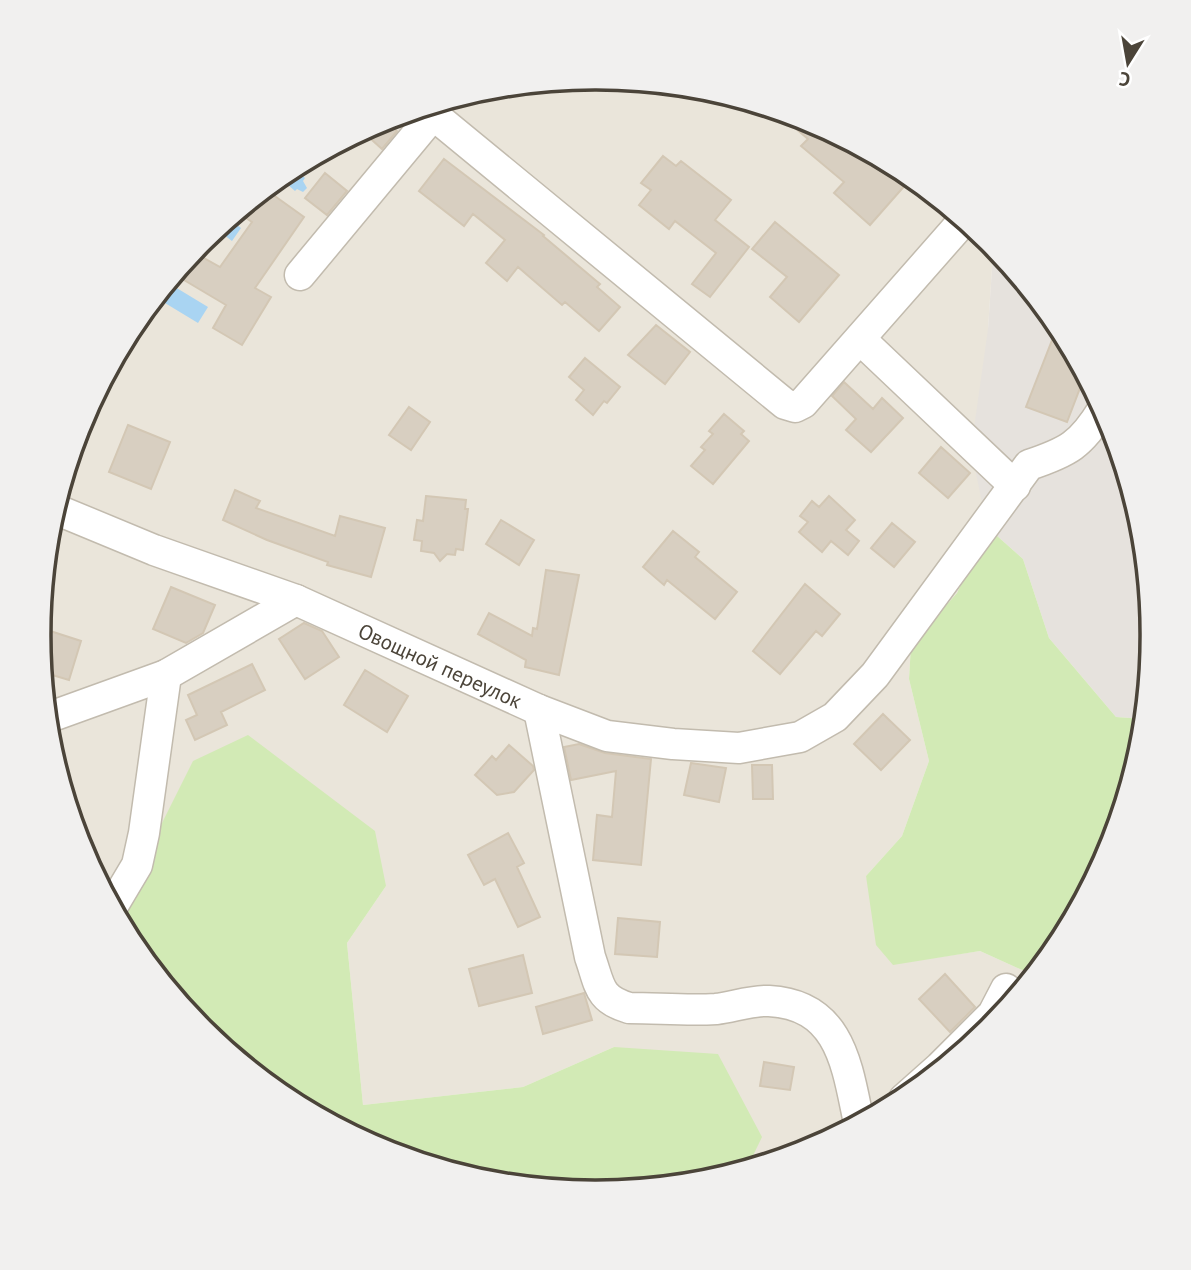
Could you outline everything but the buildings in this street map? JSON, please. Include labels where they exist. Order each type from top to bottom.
[{"type":"street","points":[[434,115],[785,404],[794,407],[803,403],[958,227]]},
{"type":"street","points":[[300,275],[423,118]]},
{"type":"street","points":[[860,339],[1015,486]]},
{"type":"street","name":"Овощной переулок","points":[[65,513],[154,550],[296,600],[539,710],[607,736],[739,748],[800,737],[835,717],[875,675],[1029,465],[1062,454],[1089,431],[1096,420]]},
{"type":"street","points":[[56,715],[166,675],[296,600]]},
{"type":"street","points":[[118,896],[136,865],[142,844],[166,675]]},
{"type":"street","points":[[539,710],[590,957],[603,995],[616,1004],[629,1008],[716,1009],[766,1001],[791,1004],[820,1018],[845,1057],[857,1113]]},
{"type":"street","points":[[1001,998],[1006,989]]},
{"type":"shaded area","points":[[560,91],[631,91],[667,95],[771,119],[836,146],[868,163],[927,203],[955,225],[992,262],[988,329],[987,527],[957,593],[911,646],[909,679],[929,761],[902,836],[866,876],[893,964],[980,951],[1025,971],[955,1045],[898,1088],[836,1124],[752,1156],[761,1137],[614,1047],[523,1087],[363,1105],[347,943],[386,886],[149,849],[125,908],[107,876],[80,810],[69,776],[55,706],[52,599],[61,529],[69,494],[92,427],[107,394],[143,332],[163,303],[210,250],[236,225],[293,182],[323,163],[387,132],[420,119],[489,101]]},
{"type":"shaded area","points":[[992,262],[1028,303],[1048,332],[1084,394],[1099,427],[1122,494],[1136,564],[1140,635],[1134,718],[1116,717],[1049,638],[1023,559],[987,527],[971,449],[988,329]]},
{"type":"green space","points":[[987,527],[1023,559],[1049,638],[1116,717],[1134,718],[1122,776],[1099,843],[1067,907],[1025,971],[980,951],[893,965],[876,945],[866,876],[902,836],[929,761],[909,679],[911,645],[957,593]]},
{"type":"green space","points":[[248,735],[375,831],[386,886],[347,943],[363,1105],[523,1087],[614,1047],[718,1054],[762,1137],[753,1156],[702,1169],[631,1179],[560,1179],[524,1175],[420,1151],[355,1124],[293,1088],[236,1045],[210,1020],[163,967],[125,908],[149,849],[193,761]]},
{"type":"water","points":[[303,176],[307,188],[303,192],[297,189],[295,191],[288,185]]},
{"type":"water","points":[[236,225],[241,228],[232,241],[225,236]]},
{"type":"water","points":[[176,288],[208,307],[198,323],[164,302]]}]
